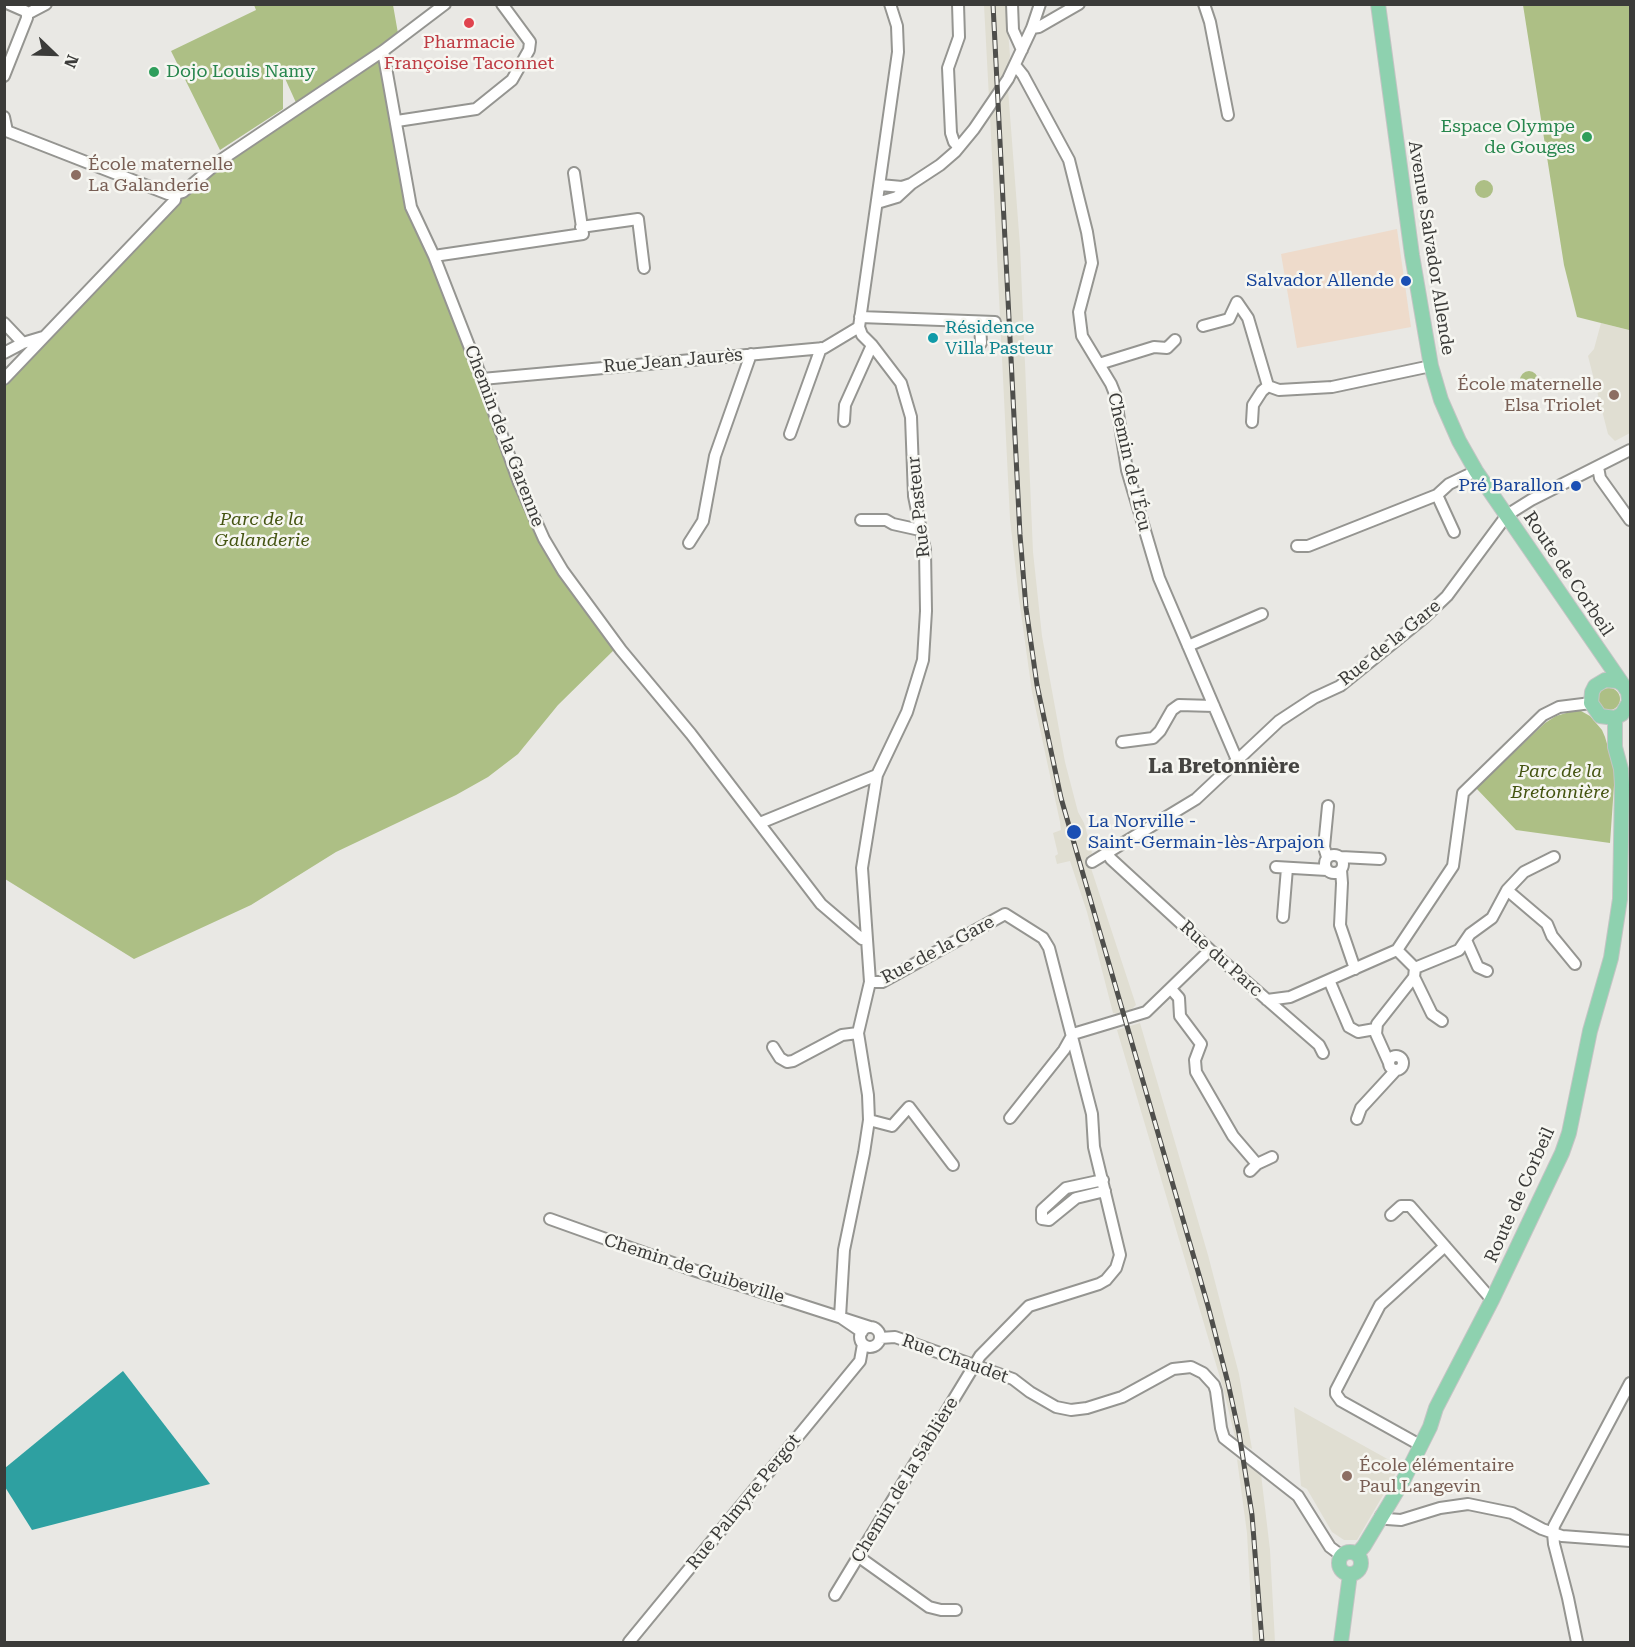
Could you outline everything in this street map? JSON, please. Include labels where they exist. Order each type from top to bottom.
[{"type":"main road","name":"Avenue Salvador Allende","points":[[1378,4],[1412,255],[1431,366],[1449,420],[1476,471],[1508,515]]},
{"type":"main road","name":"Route de Corbeil","points":[[1508,515],[1622,684]]},
{"type":"main road","points":[[1599,652],[1602,669],[1599,683],[1592,692],[1591,703],[1600,716],[1626,707],[1622,684],[1611,680],[1599,683]]},
{"type":"main road","name":"Route de Corbeil","points":[[1615,747],[1626,707]]},
{"type":"main road","name":"Route de Corbeil","points":[[1357,1554],[1403,1480],[1436,1408],[1492,1300],[1562,1154],[1569,1133],[1590,1031],[1611,958],[1620,899],[1621,769],[1615,747],[1600,716]]},
{"type":"main road","points":[[1350,1552],[1357,1554],[1360,1567],[1356,1572],[1350,1574],[1343,1572],[1339,1566],[1342,1556],[1350,1552]]},
{"type":"main road","points":[[1341,1642],[1350,1574]]},
{"type":"street","points":[[9,4],[27,14]]},
{"type":"street","points":[[27,14],[46,4]]},
{"type":"street","points":[[4,117],[6,131],[169,194],[176,194],[183,192],[221,160],[383,51],[445,4]]},
{"type":"street","points":[[397,121],[476,109],[512,80],[529,50],[530,42],[502,4]]},
{"type":"street","points":[[891,4],[897,26],[898,52],[860,322],[995,322]]},
{"type":"street","points":[[958,4],[959,37],[948,68],[951,133],[954,142],[959,147]]},
{"type":"street","points":[[1012,4],[1013,30],[1022,50]]},
{"type":"street","points":[[878,203],[897,197],[911,184],[940,165],[959,147],[1008,79],[1032,28],[1040,4]]},
{"type":"street","points":[[1032,28],[1038,27],[1079,4]]},
{"type":"street","points":[[1204,4],[1210,22],[1228,115]]},
{"type":"street","points":[[4,76],[27,14]]},
{"type":"street","name":"Chemin de la Garenne","points":[[383,51],[411,207],[434,256],[482,378],[519,483],[544,539],[563,571],[621,650],[692,735],[822,904],[862,939],[867,940]]},
{"type":"street","name":"Chemin de l'Écu","points":[[1015,65],[1023,75],[1069,160],[1087,232],[1092,263],[1079,312],[1082,336],[1115,394],[1127,470],[1148,544],[1188,646],[1237,760]]},
{"type":"street","points":[[434,256],[582,234],[574,173]]},
{"type":"street","points":[[880,184],[902,187],[911,184]]},
{"type":"street","points":[[4,379],[175,200],[176,194]]},
{"type":"street","points":[[581,227],[638,219],[644,268]]},
{"type":"street","points":[[1203,326],[1229,319],[1237,302],[1248,318],[1268,386]]},
{"type":"street","points":[[4,322],[23,343]]},
{"type":"street","name":"Rue Pasteur","points":[[860,322],[862,335],[901,383],[911,417],[914,496],[925,550],[926,611],[923,660],[907,712],[877,775],[862,868],[870,982]]},
{"type":"street","name":"Rue Jean Jaurès","points":[[482,378],[821,348],[860,322]]},
{"type":"street","points":[[980,322],[981,343]]},
{"type":"street","points":[[4,353],[23,343],[43,337]]},
{"type":"street","points":[[1099,364],[1154,347],[1167,348],[1176,340]]},
{"type":"street","points":[[844,421],[845,405],[872,345]]},
{"type":"street","points":[[790,434],[821,348]]},
{"type":"street","points":[[688,543],[703,521],[715,456],[751,354]]},
{"type":"street","points":[[1268,386],[1279,390],[1332,387],[1431,366]]},
{"type":"street","points":[[1252,422],[1253,405],[1268,386]]},
{"type":"street","points":[[1508,515],[1531,500],[1630,450]]},
{"type":"street","points":[[1598,466],[1600,478],[1630,520]]},
{"type":"street","points":[[1297,546],[1308,546],[1437,495],[1449,484],[1476,471]]},
{"type":"street","points":[[1437,495],[1454,532]]},
{"type":"street","name":"Rue de la Gare","points":[[1092,862],[1196,799],[1279,721],[1314,698],[1340,686],[1425,617],[1447,596],[1508,515]]},
{"type":"street","points":[[861,520],[886,520],[892,524],[920,530]]},
{"type":"street","points":[[1188,646],[1262,614]]},
{"type":"street","points":[[1442,1021],[1432,1014],[1414,973],[1397,950],[1453,866],[1462,793],[1543,715],[1559,707],[1591,703]]},
{"type":"street","points":[[1122,742],[1153,738],[1160,731],[1172,710],[1179,705],[1214,706]]},
{"type":"street","points":[[760,823],[877,775]]},
{"type":"street","points":[[1327,870],[1324,864],[1327,857],[1324,847],[1328,806]]},
{"type":"street","name":"Rue du Parc","points":[[1107,853],[1267,1000],[1290,997],[1397,950]]},
{"type":"street","points":[[1327,857],[1335,854],[1341,857],[1380,859]]},
{"type":"street","points":[[1341,857],[1343,864],[1340,924],[1355,969]]},
{"type":"street","points":[[1358,1119],[1361,1108],[1392,1066],[1375,1029],[1414,973],[1459,950],[1470,933],[1492,918],[1507,890],[1524,872],[1554,857]]},
{"type":"street","points":[[1283,917],[1282,867],[1327,870],[1334,873],[1341,870]]},
{"type":"street","points":[[1507,890],[1547,924],[1552,936],[1575,964]]},
{"type":"street","name":"Rue de la Gare","points":[[870,982],[882,982],[1005,914]]},
{"type":"street","name":"Chemin de la Sablière","points":[[835,1595],[980,1356],[1029,1306],[1100,1284],[1112,1274],[1120,1255],[1095,1147],[1092,1114],[1073,1034],[1047,942],[1036,932],[1005,914]]},
{"type":"street","points":[[1466,940],[1478,967],[1487,971]]},
{"type":"street","points":[[1010,1118],[1064,1050],[1073,1034],[1146,1012],[1210,950]]},
{"type":"street","points":[[1329,980],[1349,1027],[1358,1032],[1375,1029]]},
{"type":"street","points":[[840,1317],[844,1250],[869,1120],[868,1095],[858,1032],[870,982]]},
{"type":"street","points":[[1171,989],[1179,998],[1180,1016],[1201,1044],[1195,1060],[1196,1072],[1233,1136],[1253,1168],[1272,1157]]},
{"type":"street","points":[[1267,1000],[1318,1045],[1323,1053]]},
{"type":"street","points":[[773,1047],[780,1058],[787,1062],[793,1061],[842,1035],[858,1032]]},
{"type":"street","points":[[869,1120],[892,1126],[909,1107],[953,1165]]},
{"type":"street","points":[[1104,1185],[1076,1198],[1049,1220],[1042,1219],[1042,1210],[1066,1188],[1104,1185]]},
{"type":"street","points":[[1391,1215],[1401,1206],[1406,1204],[1410,1206],[1492,1300]]},
{"type":"street","name":"Chemin de Guibeville","points":[[550,1219],[656,1257],[840,1317]]},
{"type":"street","points":[[1420,1445],[1341,1401],[1336,1390],[1380,1305],[1445,1246]]},
{"type":"street","name":"Rue Chaudet","points":[[840,1317],[866,1329],[876,1329],[880,1338]]},
{"type":"street","points":[[866,1329],[860,1337],[868,1346]]},
{"type":"street","name":"Rue Chaudet","points":[[880,1338],[895,1337],[1013,1379],[1056,1407],[1078,1410],[1122,1397],[1173,1369],[1191,1367],[1203,1373],[1214,1385],[1224,1438],[1298,1496],[1330,1547],[1342,1556]]},
{"type":"street","name":"Rue Chaudet","points":[[868,1346],[877,1343],[880,1338]]},
{"type":"street","name":"Rue Palmyre Pergot","points":[[629,1642],[860,1361],[868,1346]]},
{"type":"street","points":[[1577,1642],[1554,1544],[1554,1526],[1630,1383]]},
{"type":"street","points":[[1381,1516],[1401,1520],[1440,1508],[1468,1504],[1512,1513],[1562,1536],[1630,1541]]},
{"type":"street","points":[[859,1557],[928,1607],[956,1610]]},
{"type":"shaded area","points":[[984,5],[1006,5],[1010,56],[1006,73],[989,98]]},
{"type":"shaded area","points":[[1008,89],[1020,246],[1033,552],[1042,636],[1065,762],[1078,812],[1091,847],[1092,854],[1087,856],[1136,1005],[1131,1010],[1119,1014],[1113,1013],[1087,912],[1070,861],[1057,864],[1055,856],[1058,854],[1053,833],[1061,830],[1060,822],[1032,692],[1019,599],[1010,519],[990,116]]},
{"type":"shaded area","points":[[1397,229],[1411,327],[1297,348],[1281,254]]},
{"type":"shaded area","name":"École maternelle Elsa Triolet","points":[[1601,323],[1628,330],[1630,323],[1630,433],[1615,441],[1608,434],[1588,356],[1594,349]]},
{"type":"shaded area","points":[[1140,1023],[1208,1255],[1239,1374],[1252,1449],[1236,1441],[1223,1388],[1117,1030]]},
{"type":"shaded area","name":"École élémentaire Paul Langevin","points":[[1294,1407],[1400,1466],[1357,1540],[1344,1540],[1332,1532],[1307,1489],[1301,1486]]},
{"type":"shaded area","points":[[1237,1459],[1261,1474],[1270,1550],[1275,1642],[1253,1642],[1247,1533]]},
{"type":"green space","name":"Parc de la Galanderie","points":[[254,5],[393,5],[399,39],[383,51],[410,208],[544,540],[617,647],[558,705],[518,754],[488,777],[456,795],[336,852],[251,905],[134,959],[5,879],[4,379],[183,192],[298,107],[283,74],[283,109],[220,150],[171,51],[256,10]]},
{"type":"green space","name":"Espace Olympe de Gouges","points":[[1523,5],[1630,5],[1629,330],[1577,317],[1564,265]]},
{"type":"green space","points":[[1480,180],[1488,180],[1493,185],[1491,196],[1480,198],[1475,193],[1475,185]]},
{"type":"green space","points":[[1529,371],[1535,374],[1538,380],[1535,386],[1529,389],[1523,386],[1520,380],[1523,374]]},
{"type":"green space","points":[[1605,688],[1613,688],[1620,695],[1620,703],[1613,710],[1605,710],[1598,703],[1598,695]]},
{"type":"green space","name":"Parc de la Bretonnière","points":[[1581,711],[1590,716],[1602,730],[1615,771],[1610,843],[1516,830],[1476,788],[1545,723],[1556,716]]},
{"type":"water","points":[[123,1371],[210,1484],[32,1530],[5,1487],[5,1468]]},
{"type":"railway","points":[[993,4],[1020,535],[1026,608],[1037,685],[1061,798],[1208,1306],[1228,1383],[1239,1433],[1252,1515],[1262,1642]]},
{"type":"place","name":"Pharmacie Françoise Taconnet","points":[[469,23]]},
{"type":"place","name":"Dojo Louis Namy","points":[[154,72]]},
{"type":"place","name":"Espace Olympe de Gouges","points":[[1587,137]]},
{"type":"place","name":"École maternelle La Galanderie","points":[[76,175]]},
{"type":"place","name":"Salvador Allende","points":[[1406,281]]},
{"type":"place","name":"Résidence Villa Pasteur","points":[[933,338]]},
{"type":"place","name":"École maternelle Elsa Triolet","points":[[1614,395]]},
{"type":"place","name":"Pré Barallon","points":[[1576,486]]},
{"type":"place","name":"La Norville - Saint-Germain-lès-Arpajon","points":[[1074,832]]},
{"type":"place","name":"École élémentaire Paul Langevin","points":[[1347,1476]]},
{"type":"district","name":"La Bretonnière","points":[[1224,767]]}]
